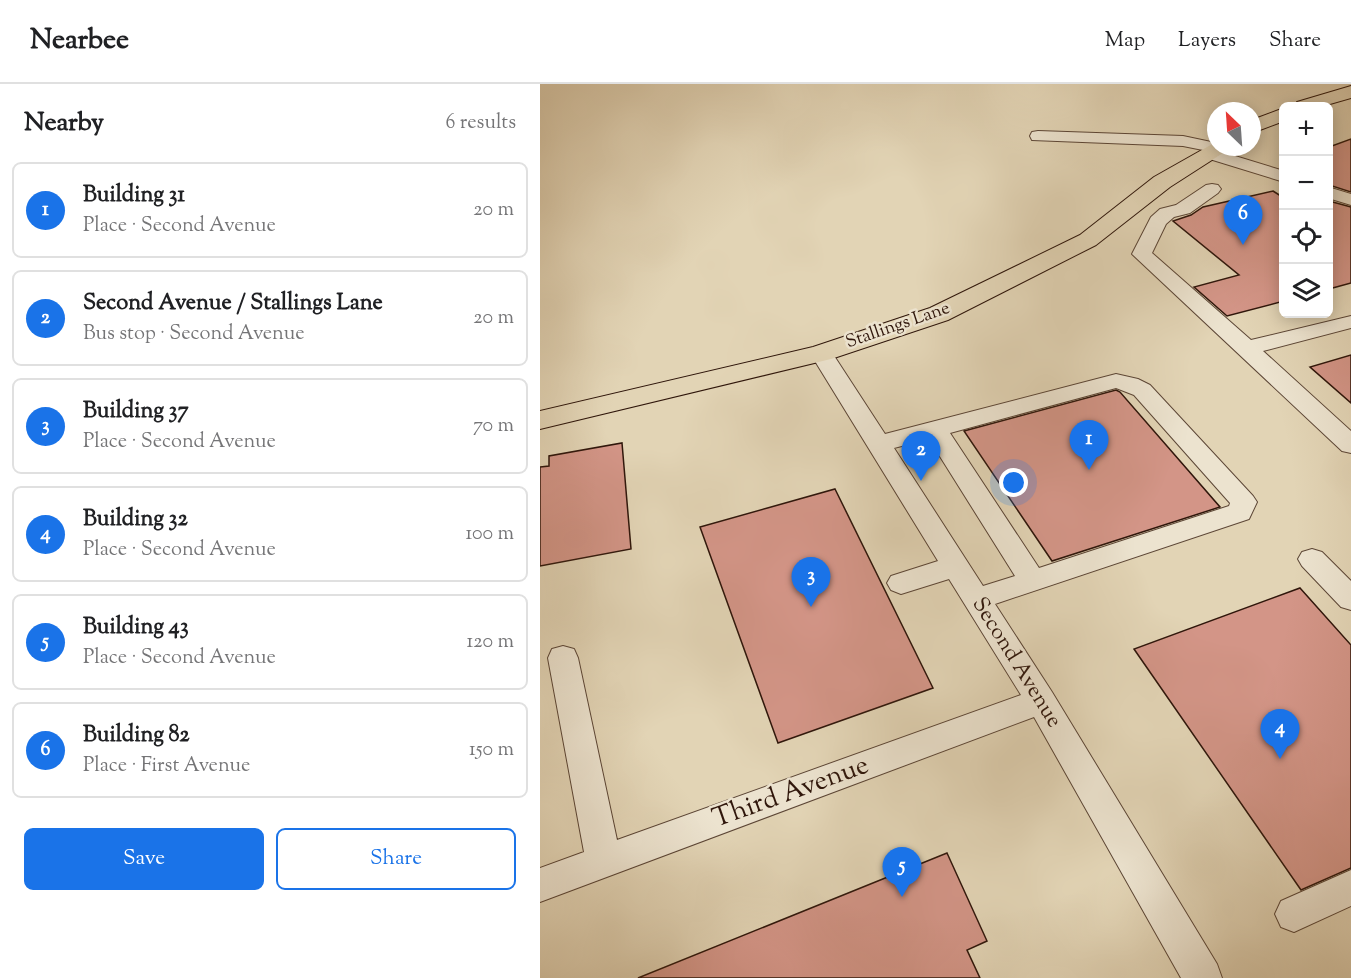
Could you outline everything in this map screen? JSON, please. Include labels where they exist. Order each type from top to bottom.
[{"type":"main road","points":[[1317,102],[1351,92]]},
{"type":"main road","points":[[1261,123],[1279,116]]},
{"type":"main road","name":"Stallings Lane","points":[[540,420],[821,353],[939,314],[1088,240],[1162,182],[1207,154]]},
{"type":"street","points":[[1038,136],[1183,141],[1207,147]]},
{"type":"street","points":[[1232,156],[1279,175]]},
{"type":"street","points":[[1212,189],[1182,209],[1167,213],[1158,221],[1142,254],[1241,350],[1351,445]]},
{"type":"street","points":[[1333,193],[1351,200]]},
{"type":"street","points":[[1241,350],[1351,322]]},
{"type":"street","name":"Second Avenue","points":[[821,353],[1041,701],[1203,978]]},
{"type":"street","points":[[879,444],[1116,381],[1142,390],[1245,501],[1240,512],[977,599]]},
{"type":"street","points":[[935,429],[1033,581]]},
{"type":"street","points":[[1312,559],[1351,599]]},
{"type":"street","points":[[902,583],[956,566]]},
{"type":"street","points":[[563,658],[604,862]]},
{"type":"street","name":"Third Avenue","points":[[540,885],[1041,701]]},
{"type":"street","points":[[1294,914],[1351,887]]},
{"type":"building","points":[[1351,139],[1351,192],[1333,186],[1333,146]]},
{"type":"building","points":[[1273,191],[1279,195],[1279,302],[1227,316],[1194,287],[1239,275],[1173,221],[1191,215],[1203,207]]},
{"type":"building","points":[[1333,202],[1351,207],[1351,283],[1333,288]]},
{"type":"building","points":[[1351,355],[1351,403],[1310,367]]},
{"type":"building","points":[[1116,390],[1220,507],[1052,561],[964,431]]},
{"type":"building","points":[[622,443],[631,549],[540,566],[540,467],[549,466],[549,456]]},
{"type":"building","points":[[835,489],[933,688],[778,743],[700,527]]},
{"type":"building","points":[[1300,588],[1351,645],[1351,868],[1301,890],[1134,649]]},
{"type":"building","points":[[947,853],[987,941],[967,950],[980,978],[638,978]]},
{"type":"place","name":"Building 82","points":[[1243,245]]},
{"type":"place","name":"Building 31","points":[[1089,470]]},
{"type":"place","name":"Second Avenue / Stallings Lane","points":[[921,481]]},
{"type":"place","name":"Building 37","points":[[811,607]]},
{"type":"place","name":"Building 32","points":[[1280,759]]},
{"type":"place","name":"Building 43","points":[[902,897]]}]
